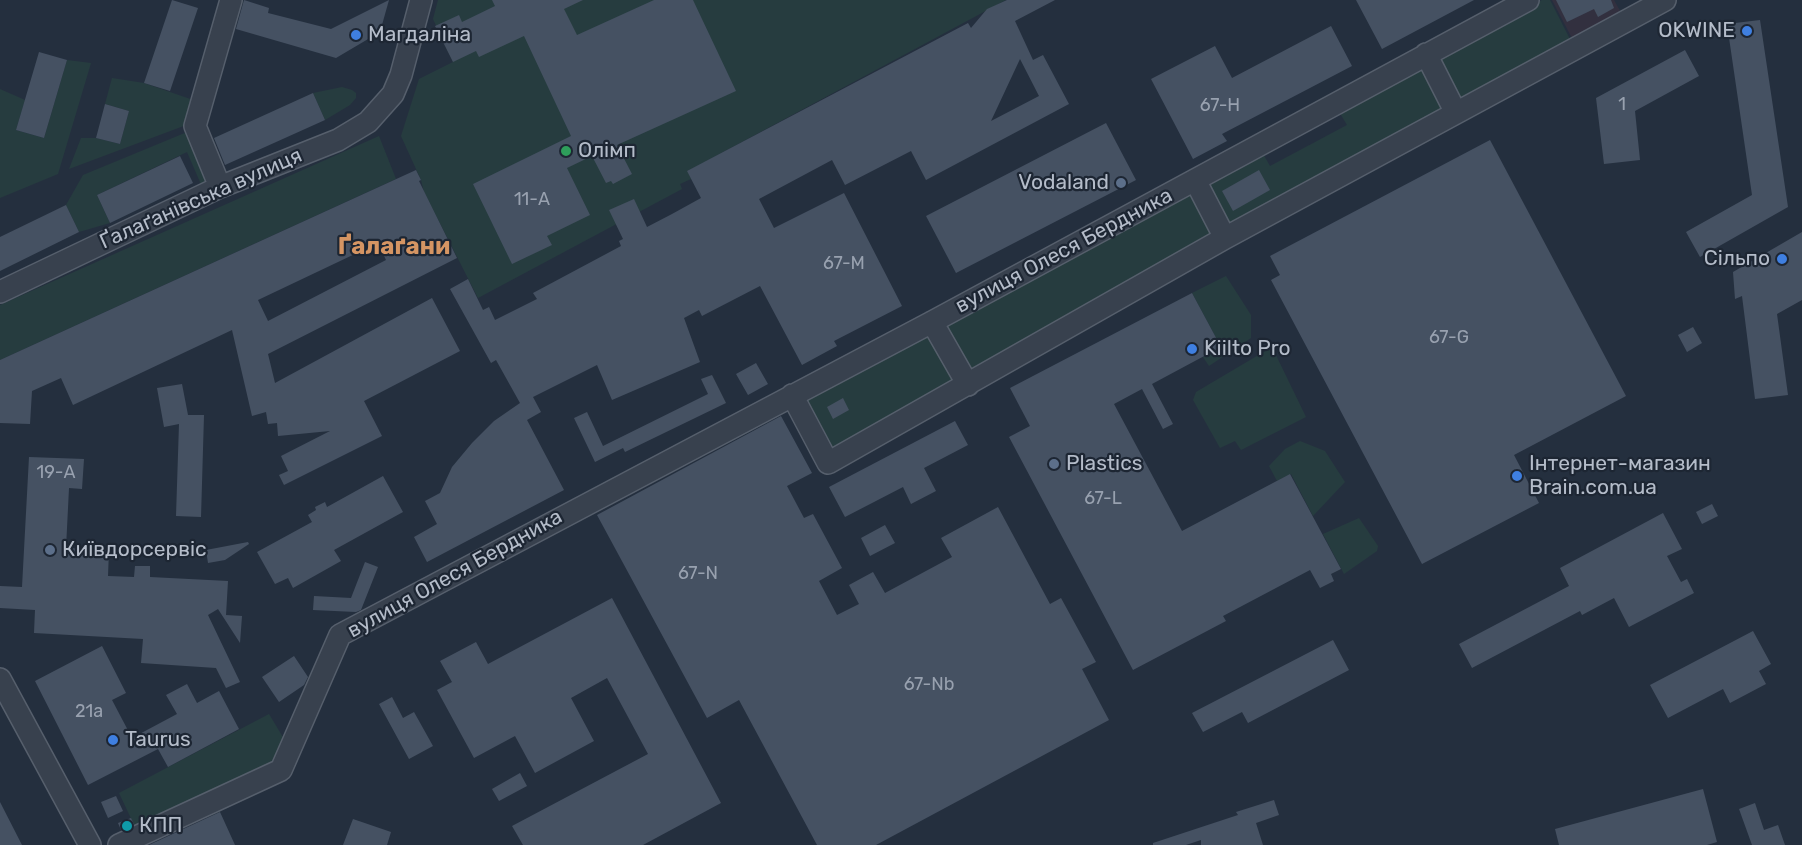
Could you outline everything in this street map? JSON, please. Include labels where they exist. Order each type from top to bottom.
[{"type":"street","points":[[220,187],[195,126],[231,0]]},
{"type":"street","name":"Ґалаґанівська вулиця","points":[[0,292],[220,187],[338,140],[378,114],[393,94],[401,75],[421,0]]},
{"type":"street","name":"вулиця Олеся Бердника","points":[[119,845],[280,770],[340,635],[932,322],[1528,0]]},
{"type":"street","points":[[792,395],[828,463],[1226,238],[1665,0]]},
{"type":"street","points":[[1426,54],[1456,113]]},
{"type":"street","name":"вулиця Олеся Бердника","points":[[1195,180],[1226,238]]},
{"type":"street","name":"вулиця Олеся Бердника","points":[[932,322],[968,385]]},
{"type":"street","points":[[0,679],[90,845]]},
{"type":"shaded area","points":[[1552,0],[1614,0],[1623,16],[1574,42]]},
{"type":"green space","name":"Олімп","points":[[438,0],[1006,0],[688,171],[691,179],[680,184],[682,189],[478,298],[424,192],[401,136],[419,79],[453,62],[433,19]]},
{"type":"green space","points":[[1542,0],[1550,0],[1573,45],[1460,104],[1433,57]]},
{"type":"green space","points":[[67,60],[91,63],[58,174],[0,198],[0,89],[25,100],[16,130],[44,138]]},
{"type":"green space","points":[[1422,63],[1447,112],[1227,230],[1204,182],[1262,152],[1270,166],[1347,125],[1338,110]]},
{"type":"green space","points":[[112,78],[144,83],[196,101],[189,124],[69,169],[81,138],[96,138],[120,144],[129,111],[105,104]]},
{"type":"green space","points":[[342,87],[356,93],[356,98],[350,105],[325,120],[313,93]]},
{"type":"green space","points":[[192,130],[215,181],[203,189],[187,152],[97,195],[110,223],[79,232],[66,205],[83,175]]},
{"type":"green space","points":[[379,136],[396,179],[0,360],[0,305]]},
{"type":"green space","points":[[1192,189],[1218,236],[971,376],[943,326]]},
{"type":"green space","points":[[1226,276],[1251,315],[1251,338],[1209,366],[1203,357],[1221,347],[1192,293]]},
{"type":"green space","points":[[927,333],[956,384],[830,453],[802,398]]},
{"type":"green space","points":[[1272,347],[1306,417],[1241,450],[1235,441],[1220,448],[1193,400],[1196,392]]},
{"type":"green space","points":[[1300,441],[1325,451],[1345,482],[1313,516],[1291,474],[1277,481],[1269,466],[1285,449]]},
{"type":"green space","points":[[1359,518],[1378,546],[1377,551],[1344,574],[1323,534]]},
{"type":"green space","points":[[269,714],[284,739],[278,763],[136,829],[119,793]]},
{"type":"building","points":[[172,0],[198,8],[170,91],[144,83]]},
{"type":"building","points":[[244,0],[269,8],[268,13],[331,29],[389,0],[380,32],[336,58],[236,29]]},
{"type":"building","points":[[492,0],[583,0],[564,9],[577,35],[654,0],[693,0],[736,91],[617,145],[632,174],[613,184],[611,181],[606,183],[592,156],[567,168],[590,215],[547,236],[552,245],[512,264],[473,184],[571,136],[524,36],[479,57],[476,51],[453,62],[435,26],[459,15],[462,22],[495,6]]},
{"type":"building","points":[[1007,0],[1055,0],[1015,21],[1033,60],[1043,55],[1069,104],[926,180],[911,151],[845,185],[832,160],[759,199],[774,228],[844,193],[902,306],[834,341],[837,346],[802,365],[760,286],[702,316],[699,310],[684,318],[700,362],[612,400],[597,365],[533,397],[541,412],[527,420],[564,490],[427,562],[414,537],[437,524],[425,501],[440,493],[452,467],[472,443],[494,421],[520,403],[496,360],[491,363],[450,289],[468,279],[483,310],[489,307],[495,320],[537,299],[533,293],[621,246],[619,241],[623,239],[609,210],[634,199],[647,227],[672,214],[701,198],[687,171],[968,23],[971,28],[987,9]],"holes":[[[1020,59],[1039,96],[991,121]]]},
{"type":"building","points":[[1356,0],[1474,0],[1382,49]]},
{"type":"building","points":[[1556,0],[1611,0],[1614,8],[1598,17],[1594,9],[1567,22]]},
{"type":"building","points":[[1760,20],[1788,207],[1700,257],[1686,232],[1752,195],[1727,24]]},
{"type":"building","points":[[1331,26],[1352,66],[1222,134],[1227,141],[1193,159],[1151,79],[1215,46],[1232,78]]},
{"type":"building","points":[[1685,50],[1699,76],[1635,111],[1640,160],[1604,164],[1596,98]]},
{"type":"building","points":[[39,52],[67,60],[44,138],[16,130]]},
{"type":"building","points":[[313,93],[325,120],[225,165],[214,138]]},
{"type":"building","points":[[105,104],[129,111],[120,144],[96,138]]},
{"type":"building","points":[[1106,123],[1136,180],[956,273],[926,216]]},
{"type":"building","points":[[1490,140],[1626,396],[1514,455],[1539,503],[1422,564],[1271,280],[1280,275],[1270,256]]},
{"type":"building","points":[[180,156],[193,183],[110,223],[97,195]]},
{"type":"building","points":[[416,170],[421,180],[419,181],[457,258],[268,354],[275,383],[432,298],[460,351],[364,401],[382,436],[284,485],[279,475],[288,471],[281,456],[330,431],[278,436],[277,423],[268,424],[266,412],[252,416],[232,330],[73,405],[61,378],[32,391],[30,424],[0,423],[0,360]],"holes":[[[378,243],[386,260],[268,321],[258,300]]]},
{"type":"building","points":[[1259,170],[1270,190],[1233,211],[1222,191]]},
{"type":"building","points":[[66,205],[79,232],[0,271],[0,237]]},
{"type":"building","points":[[1802,232],[1802,300],[1777,314],[1788,395],[1755,399],[1742,296],[1735,299],[1733,272]]},
{"type":"building","points":[[1192,293],[1221,347],[1152,384],[1173,424],[1163,429],[1142,389],[1114,404],[1182,531],[1290,474],[1341,569],[1331,574],[1334,581],[1320,588],[1310,570],[1223,616],[1226,621],[1133,670],[1009,437],[1030,426],[1010,388]]},
{"type":"building","points":[[1693,327],[1702,343],[1687,352],[1678,335]]},
{"type":"building","points":[[756,363],[768,384],[748,395],[736,374]]},
{"type":"building","points":[[712,375],[726,403],[625,452],[623,448],[595,462],[574,418],[587,412],[603,446],[708,394],[701,379]]},
{"type":"building","points":[[182,384],[188,415],[204,415],[201,517],[176,516],[179,424],[164,427],[157,388]]},
{"type":"building","points":[[843,398],[849,410],[833,419],[827,407]]},
{"type":"building","points":[[781,416],[812,473],[787,486],[804,518],[813,514],[842,568],[819,581],[837,615],[859,604],[849,585],[873,572],[885,593],[952,557],[941,538],[998,507],[1050,604],[1061,598],[1096,662],[1082,669],[1109,720],[876,845],[817,845],[739,700],[707,718],[597,515]]},
{"type":"building","points":[[955,421],[968,445],[924,468],[936,491],[911,504],[903,487],[845,517],[829,487]]},
{"type":"building","points":[[29,457],[84,459],[82,489],[69,488],[66,548],[109,550],[108,576],[134,577],[135,566],[150,566],[150,577],[228,581],[226,615],[242,616],[240,643],[218,609],[208,615],[240,682],[226,688],[216,668],[141,663],[143,639],[34,633],[35,610],[0,608],[0,586],[22,587]]},
{"type":"building","points":[[383,476],[403,512],[334,550],[341,561],[293,588],[288,578],[275,584],[257,552],[312,522],[308,515],[316,510],[315,507],[325,502],[327,507]]},
{"type":"building","points":[[1712,504],[1718,516],[1702,524],[1696,512]]},
{"type":"building","points":[[1663,513],[1682,549],[1667,556],[1681,582],[1687,579],[1694,593],[1629,627],[1614,598],[1582,615],[1580,611],[1472,668],[1459,644],[1569,586],[1560,568]]},
{"type":"building","points":[[885,525],[895,543],[870,556],[861,538]]},
{"type":"building","points":[[248,542],[249,544],[225,560],[208,563],[206,550]]},
{"type":"building","points":[[365,562],[378,567],[361,610],[356,612],[313,610],[314,596],[351,598]]},
{"type":"building","points":[[612,598],[721,803],[643,845],[523,845],[512,826],[648,754],[607,678],[571,698],[594,741],[535,773],[515,736],[474,758],[437,690],[452,682],[440,661],[476,642],[488,664]]},
{"type":"building","points":[[1753,631],[1771,664],[1759,671],[1766,684],[1730,703],[1723,689],[1668,718],[1650,685]]},
{"type":"building","points":[[1333,640],[1349,670],[1248,723],[1242,712],[1203,732],[1192,713]]},
{"type":"building","points":[[102,646],[126,693],[112,700],[132,738],[177,714],[166,695],[187,684],[197,703],[219,691],[239,729],[168,767],[158,749],[88,785],[35,681]]},
{"type":"building","points":[[294,656],[308,677],[304,685],[279,702],[262,677]]},
{"type":"building","points":[[392,697],[403,718],[414,712],[433,746],[409,759],[379,704]]},
{"type":"building","points":[[520,773],[527,786],[499,801],[492,789]]},
{"type":"building","points":[[1703,789],[1717,842],[1707,845],[1559,845],[1555,829]]},
{"type":"building","points":[[116,796],[123,811],[108,818],[101,802]]},
{"type":"building","points":[[1274,800],[1279,815],[1256,823],[1263,845],[1201,845],[1201,840],[1186,845],[1153,845],[1153,843],[1238,815],[1236,812]]},
{"type":"building","points":[[0,802],[22,845],[0,845]]},
{"type":"building","points":[[1755,803],[1764,830],[1778,825],[1785,845],[1752,845],[1739,809]]},
{"type":"building","points":[[220,812],[235,845],[149,845]]},
{"type":"building","points":[[131,818],[134,824],[121,830],[118,823]]},
{"type":"building","points":[[353,819],[391,832],[387,845],[343,845]]},
{"type":"place","name":"OKWINE","points":[[1747,31]]},
{"type":"place","name":"Магдаліна","points":[[356,35]]},
{"type":"place","name":"Олімп","points":[[566,151]]},
{"type":"place","name":"Vodaland","points":[[1121,183]]},
{"type":"place","name":"Сільпо","points":[[1782,259]]},
{"type":"place","name":"Kiilto Pro","points":[[1192,349]]},
{"type":"place","name":"Plastics","points":[[1054,464]]},
{"type":"place","name":"Інтернет-магазин Brain.com.ua","points":[[1517,476]]},
{"type":"place","name":"Київдорсервіс","points":[[50,550]]},
{"type":"place","name":"Taurus","points":[[113,740]]},
{"type":"place","name":"КПП","points":[[127,826]]},
{"type":"district","name":"Ґалаґани","points":[[394,247]]}]
